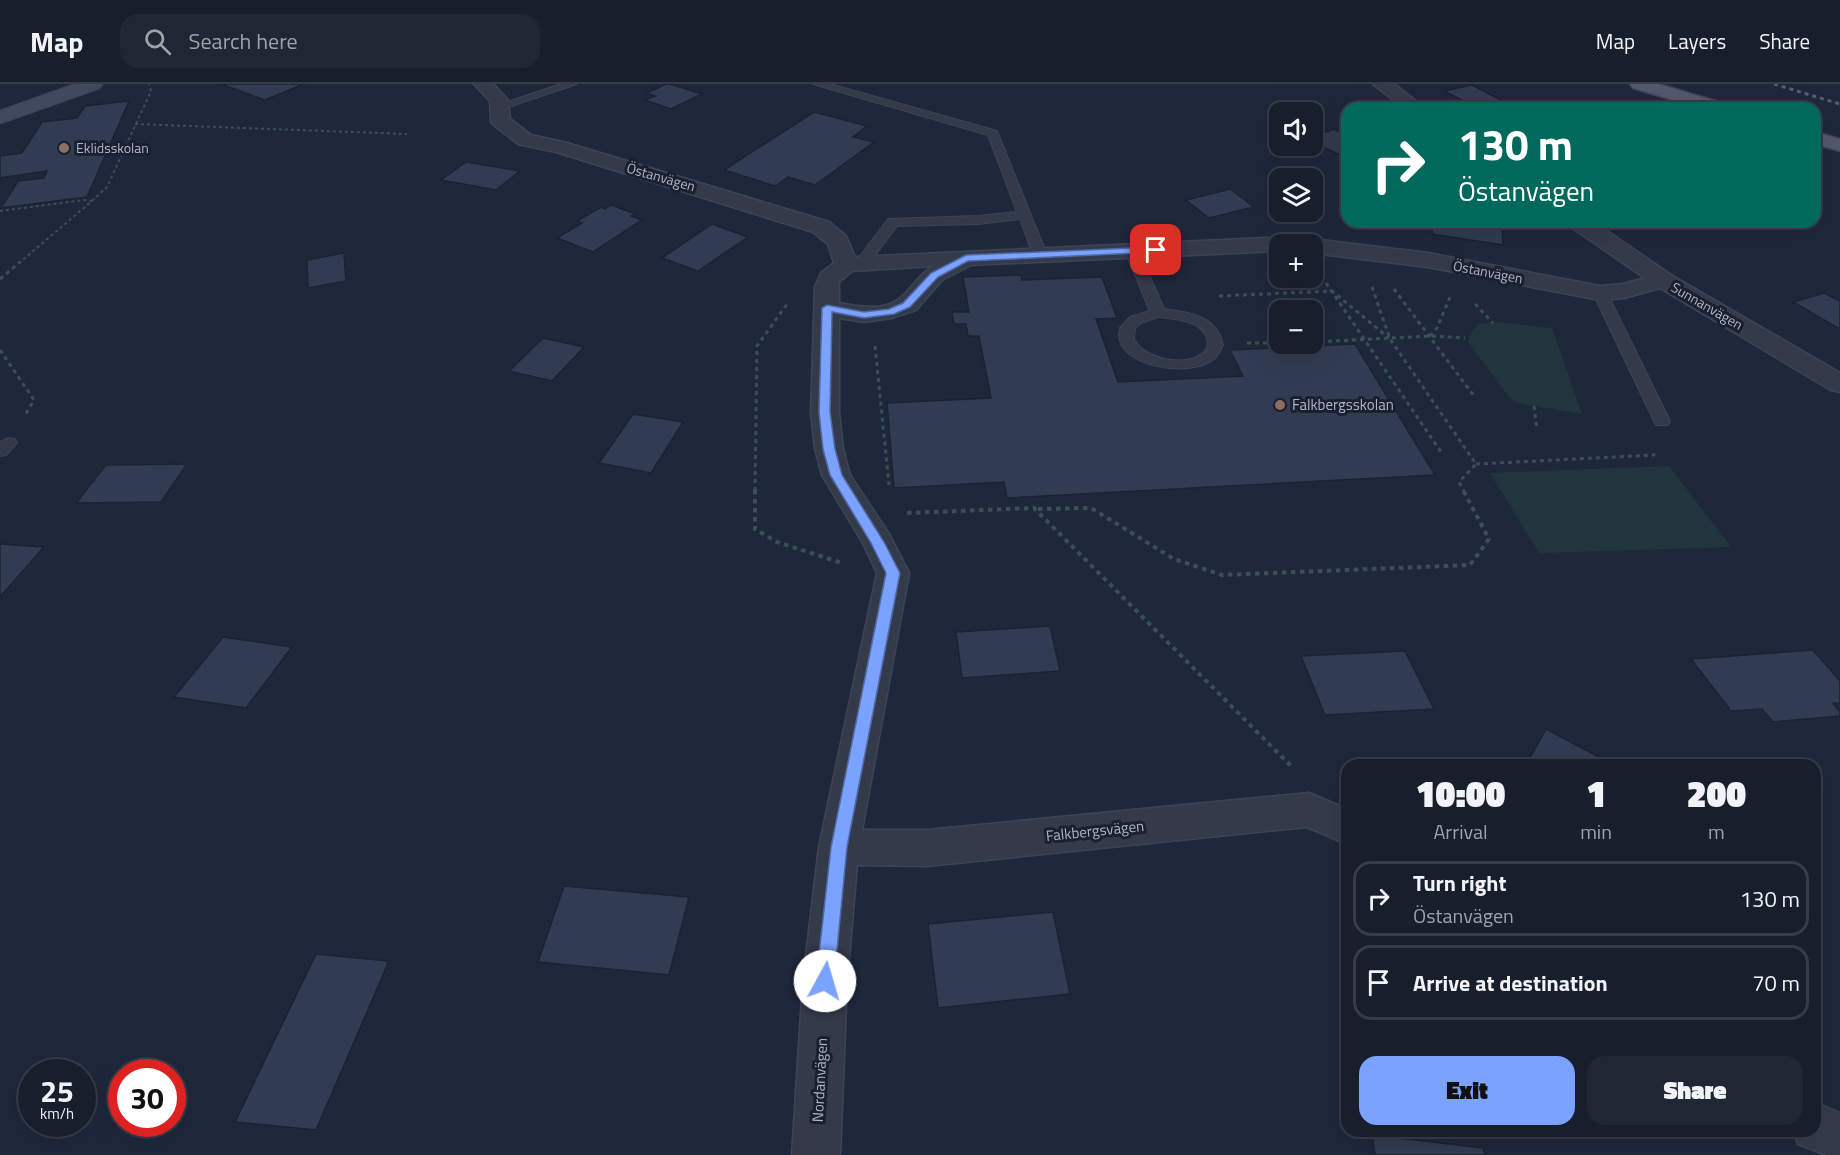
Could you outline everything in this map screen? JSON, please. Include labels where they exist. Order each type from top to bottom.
[{"type":"main road","points":[[1639,84],[1699,102]]},
{"type":"main road","points":[[1821,140],[1840,145]]},
{"type":"street","points":[[0,117],[93,84]]},
{"type":"street","name":"Östanvägen","points":[[483,84],[499,100],[501,121],[525,140],[627,167],[821,227],[838,241],[854,264]]},
{"type":"street","points":[[1382,84],[1408,102]]},
{"type":"street","name":"Sunnanvägen","points":[[1588,228],[1663,280],[1840,384]]},
{"type":"street","points":[[966,258],[934,275],[907,305],[891,311],[864,315],[827,308],[826,282],[832,273],[854,264],[966,258],[1269,245]]},
{"type":"street","name":"Östanvägen","points":[[1323,249],[1363,259],[1428,260],[1600,293],[1624,291],[1663,280]]},
{"type":"street","name":"Nordanvägen","points":[[816,1155],[825,981],[839,847],[893,573],[878,542],[836,475],[829,449],[825,412],[827,308]]},
{"type":"street","points":[[1310,810],[1341,824]]},
{"type":"street","name":"Falkbergsvägen","points":[[839,847],[927,848],[1310,810]]},
{"type":"street","points":[[1821,1129],[1840,1137]]},
{"type":"lane","points":[[499,107],[572,84]]},
{"type":"lane","points":[[818,84],[993,133],[1040,255]]},
{"type":"lane","points":[[854,264],[893,222],[978,220],[1025,215]]},
{"type":"lane","points":[[1132,251],[1155,306],[1186,316],[1209,327],[1218,343],[1215,351],[1208,358],[1197,363],[1182,365],[1150,360],[1138,353],[1129,345],[1126,336],[1127,327],[1155,306]]},
{"type":"lane","points":[[1600,293],[1662,421]]},
{"type":"path","points":[[0,279],[107,187],[151,91],[149,84]]},
{"type":"path","points":[[135,124],[407,134]]},
{"type":"path","points":[[0,211],[84,200],[92,201]]},
{"type":"path","points":[[1363,259],[1377,268],[1474,396]]},
{"type":"path","points":[[1363,259],[1390,339]]},
{"type":"path","points":[[1326,281],[1443,455]]},
{"type":"path","points":[[1155,306],[1332,291],[1390,339],[1476,464]]},
{"type":"path","points":[[1430,336],[1437,327],[1453,292]]},
{"type":"path","points":[[1471,299],[1492,322]]},
{"type":"path","points":[[864,315],[874,338],[890,490]]},
{"type":"path","points":[[1323,341],[1430,336],[1465,338]]},
{"type":"path","points":[[0,350],[34,400],[4,447]]},
{"type":"path","points":[[1534,406],[1537,430]]},
{"type":"path","points":[[1038,508],[1091,508],[1174,559],[1222,574],[1470,565],[1489,539],[1459,482],[1476,464],[1654,455]]},
{"type":"path","points":[[904,513],[1034,508],[1299,774],[1310,810]]},
{"type":"green space","points":[[1498,322],[1552,328],[1582,414],[1513,402],[1468,342],[1470,334],[1479,324]]},
{"type":"green space","points":[[1669,466],[1731,547],[1539,553],[1490,473]]},
{"type":"building","points":[[221,84],[304,84],[265,100]]},
{"type":"building","points":[[666,84],[702,94],[671,109],[645,100],[655,96],[647,93]]},
{"type":"building","points":[[1472,85],[1505,102],[1465,102],[1444,91]]},
{"type":"building","points":[[129,101],[87,197],[1,208],[18,181],[44,178],[47,171],[0,178],[0,156],[22,153],[42,122],[77,118],[85,106]]},
{"type":"building","points":[[814,112],[867,126],[853,137],[874,142],[815,185],[788,177],[775,186],[724,170]]},
{"type":"building","points":[[1334,129],[1341,132],[1341,153],[1338,154],[1323,147],[1323,133]]},
{"type":"building","points":[[466,162],[520,171],[496,190],[441,180]]},
{"type":"building","points":[[1230,189],[1254,207],[1209,218],[1186,200]]},
{"type":"building","points":[[611,205],[636,214],[631,216],[642,220],[593,252],[557,238],[582,223],[577,221],[601,207],[605,209]]},
{"type":"building","points":[[712,224],[748,237],[698,271],[662,258]]},
{"type":"building","points":[[1432,228],[1502,228],[1503,245],[1432,234]]},
{"type":"building","points":[[344,253],[346,281],[308,288],[307,260]]},
{"type":"building","points":[[1021,275],[1022,280],[1102,277],[1117,318],[1096,319],[1118,382],[1243,376],[1230,350],[1269,348],[1269,354],[1323,354],[1323,346],[1355,344],[1435,475],[1007,498],[1004,482],[894,488],[887,403],[991,398],[979,336],[968,336],[966,324],[954,324],[952,312],[969,312],[963,277]]},
{"type":"building","points":[[1824,293],[1840,301],[1840,329],[1793,302]]},
{"type":"building","points":[[543,338],[584,347],[552,381],[509,371]]},
{"type":"building","points":[[633,414],[683,422],[651,473],[599,463]]},
{"type":"building","points":[[187,464],[161,502],[76,503],[106,465]]},
{"type":"building","points":[[0,544],[44,547],[0,597]]},
{"type":"building","points":[[1050,626],[1060,671],[962,678],[956,632]]},
{"type":"building","points":[[223,637],[292,647],[246,708],[174,697]]},
{"type":"building","points":[[1813,650],[1840,681],[1840,703],[1833,703],[1840,712],[1840,716],[1773,722],[1762,709],[1731,711],[1691,659]]},
{"type":"building","points":[[1405,651],[1434,709],[1325,715],[1301,656]]},
{"type":"building","points":[[1546,729],[1603,759],[1529,759]]},
{"type":"building","points":[[564,886],[689,897],[669,975],[538,962]]},
{"type":"building","points":[[1053,912],[1070,994],[938,1008],[928,924]]},
{"type":"building","points":[[316,954],[389,961],[316,1130],[235,1122]]},
{"type":"building","points":[[1372,1137],[1483,1148],[1485,1155],[1375,1155]]},
{"type":"railway","points":[[1774,84],[1840,104]]},
{"type":"place","name":"Eklidsskolan","points":[[64,148]]},
{"type":"place","name":"Falkbergsskolan","points":[[1280,405]]},
{"type":"route","points":[[825,981],[839,847],[893,573],[878,542],[836,475],[829,449],[825,412],[827,308],[864,315],[891,311],[907,305],[924,289],[934,275],[966,258],[1156,250]]}]
